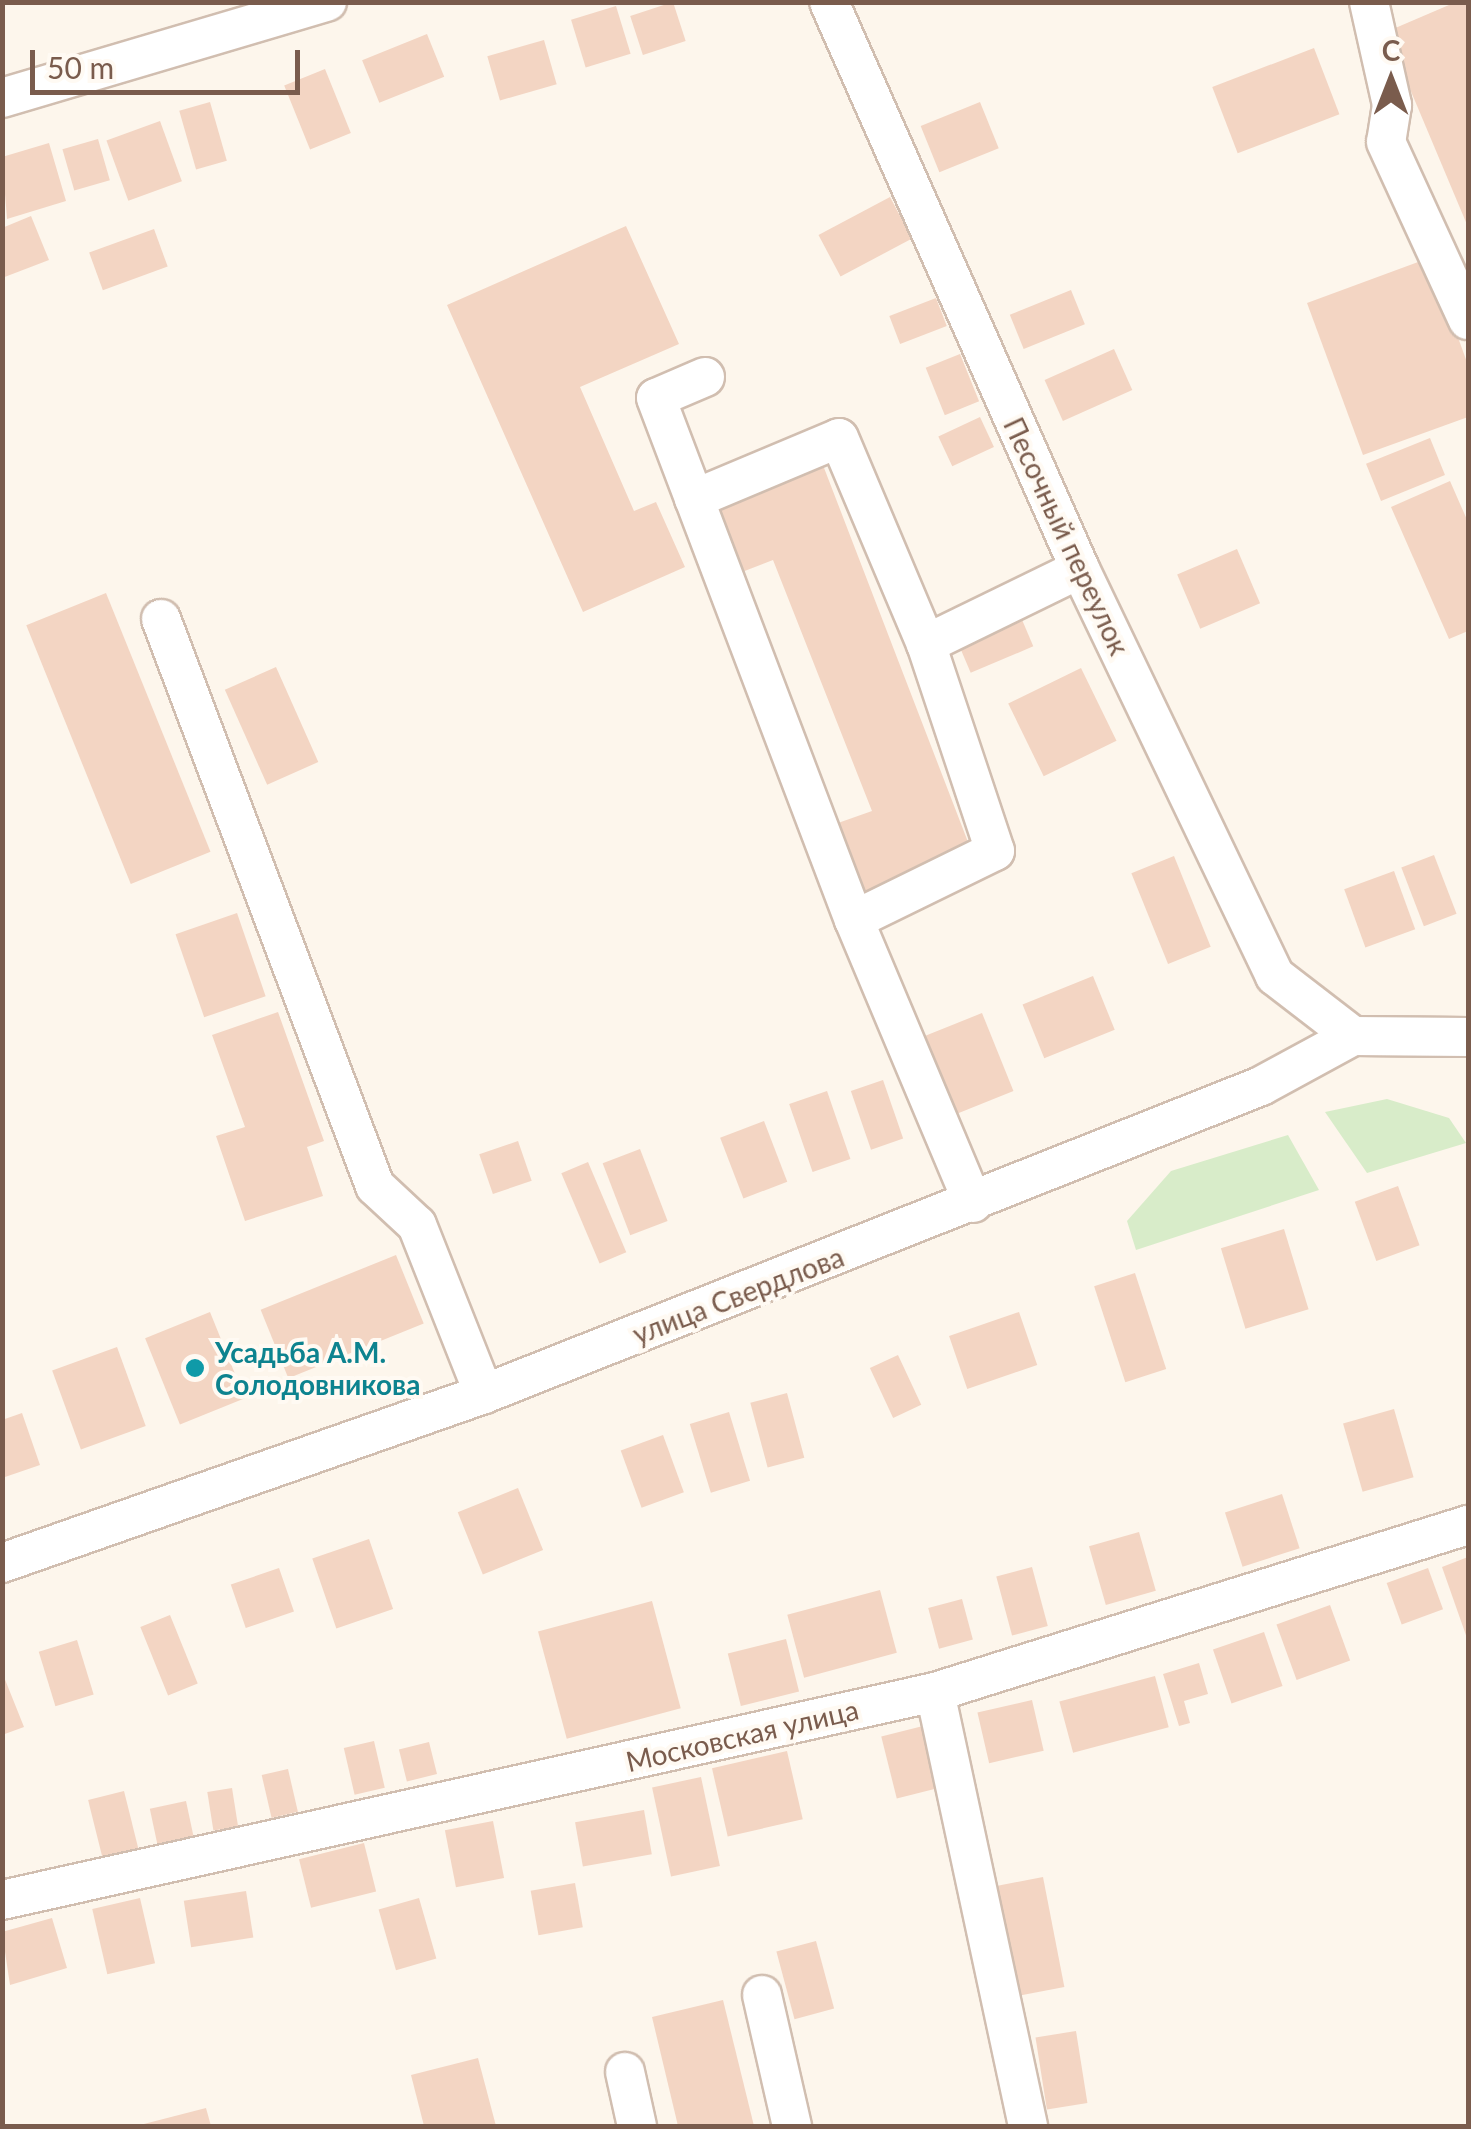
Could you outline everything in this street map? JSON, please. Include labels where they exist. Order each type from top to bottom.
[{"type":"street","points":[[2,98],[327,2]]},
{"type":"street","name":"Песочный переулок","points":[[829,2],[1080,569],[1275,976],[1353,1036]]},
{"type":"street","points":[[1369,2],[1392,106],[1386,142],[1468,320]]},
{"type":"street","points":[[705,377],[656,398],[854,920],[973,1203]]},
{"type":"street","points":[[694,499],[840,438],[926,644],[994,851],[854,920]]},
{"type":"street","points":[[926,644],[1080,569]]},
{"type":"street","points":[[161,618],[375,1186],[417,1225],[484,1394]]},
{"type":"street","name":"улица Свердлова","points":[[2,1563],[484,1394],[1261,1086],[1353,1036],[1468,1037]]},
{"type":"street","name":"Московская улица","points":[[2,1900],[935,1692],[1468,1525]]},
{"type":"street","points":[[935,1692],[1028,2126]]},
{"type":"street","points":[[762,1995],[792,2126]]},
{"type":"street","points":[[625,2072],[636,2126]]},
{"type":"green space","points":[[1387,1099],[1449,1118],[1466,1143],[1367,1173],[1325,1112]]},
{"type":"green space","points":[[1288,1135],[1319,1190],[1136,1250],[1127,1221],[1171,1171]]},
{"type":"building","points":[[673,2],[686,41],[643,55],[630,16]]},
{"type":"building","points":[[1456,2],[1468,2],[1468,227],[1386,32]]},
{"type":"building","points":[[616,6],[631,54],[586,68],[571,20]]},
{"type":"building","points":[[427,34],[444,77],[379,103],[362,60]]},
{"type":"building","points":[[544,40],[557,84],[500,100],[487,56]]},
{"type":"building","points":[[1314,48],[1339,114],[1238,153],[1212,87]]},
{"type":"building","points":[[325,69],[351,133],[310,149],[284,85]]},
{"type":"building","points":[[210,102],[227,161],[196,169],[179,111]]},
{"type":"building","points":[[980,102],[999,148],[939,172],[921,126]]},
{"type":"building","points":[[160,121],[182,181],[128,201],[106,140]]},
{"type":"building","points":[[98,139],[110,180],[74,191],[62,149]]},
{"type":"building","points":[[49,143],[66,201],[7,219],[2,157]]},
{"type":"building","points":[[890,197],[912,238],[841,277],[818,235]]},
{"type":"building","points":[[31,216],[49,260],[2,278],[2,228]]},
{"type":"building","points":[[626,226],[679,344],[580,387],[634,511],[656,502],[685,567],[583,612],[447,305]]},
{"type":"building","points":[[154,229],[168,267],[103,290],[89,253]]},
{"type":"building","points":[[1429,258],[1468,365],[1468,417],[1363,455],[1307,303]]},
{"type":"building","points":[[1071,290],[1085,324],[1024,349],[1010,315]]},
{"type":"building","points":[[936,298],[947,326],[900,344],[889,316]]},
{"type":"building","points":[[1114,349],[1132,390],[1063,421],[1045,380]]},
{"type":"building","points":[[960,354],[979,401],[945,415],[926,368]]},
{"type":"building","points":[[980,417],[994,447],[952,466],[938,436]]},
{"type":"building","points":[[1430,438],[1445,475],[1381,501],[1366,464]]},
{"type":"building","points":[[821,460],[973,855],[864,894],[838,823],[872,811],[773,560],[742,572],[714,499]]},
{"type":"building","points":[[1450,481],[1468,522],[1468,631],[1449,639],[1391,507]]},
{"type":"building","points":[[1237,549],[1260,603],[1200,629],[1177,574]]},
{"type":"building","points":[[106,593],[211,852],[131,884],[26,625]]},
{"type":"building","points":[[1020,615],[1033,646],[971,673],[957,642]]},
{"type":"building","points":[[276,667],[318,762],[267,785],[225,690]]},
{"type":"building","points":[[1081,668],[1117,741],[1044,776],[1008,704]]},
{"type":"building","points":[[1434,855],[1457,914],[1424,926],[1401,868]]},
{"type":"building","points":[[1174,856],[1211,947],[1168,964],[1131,873]]},
{"type":"building","points":[[1394,871],[1415,929],[1365,947],[1344,889]]},
{"type":"building","points":[[237,913],[266,996],[204,1017],[176,934]]},
{"type":"building","points":[[1093,976],[1115,1030],[1044,1058],[1023,1004]]},
{"type":"building","points":[[278,1012],[324,1141],[307,1147],[323,1196],[245,1221],[216,1136],[245,1127],[212,1035]]},
{"type":"building","points":[[982,1013],[1013,1091],[957,1114],[925,1036]]},
{"type":"building","points":[[883,1080],[903,1139],[871,1150],[851,1091]]},
{"type":"building","points":[[827,1091],[850,1159],[813,1172],[789,1104]]},
{"type":"building","points":[[764,1121],[787,1182],[743,1199],[720,1138]]},
{"type":"building","points":[[518,1141],[532,1181],[493,1194],[479,1154]]},
{"type":"building","points":[[640,1149],[668,1221],[630,1235],[603,1163]]},
{"type":"building","points":[[588,1162],[626,1252],[600,1264],[561,1173]]},
{"type":"building","points":[[1398,1186],[1420,1245],[1376,1261],[1355,1202]]},
{"type":"building","points":[[1284,1229],[1309,1309],[1245,1329],[1221,1248]]},
{"type":"building","points":[[396,1255],[424,1324],[288,1378],[261,1310]]},
{"type":"building","points":[[1135,1273],[1166,1369],[1125,1382],[1094,1286]]},
{"type":"building","name":"Усадьба А.М. Солодовникова","points":[[210,1312],[245,1398],[180,1424],[145,1338]]},
{"type":"building","points":[[1019,1312],[1037,1365],[967,1389],[949,1336]]},
{"type":"building","points":[[117,1347],[146,1426],[81,1450],[52,1371]]},
{"type":"building","points":[[898,1355],[921,1405],[893,1418],[870,1368]]},
{"type":"building","points":[[787,1393],[804,1458],[768,1468],[750,1403]]},
{"type":"building","points":[[1394,1409],[1414,1477],[1363,1492],[1343,1424]]},
{"type":"building","points":[[729,1412],[750,1481],[711,1493],[690,1424]]},
{"type":"building","points":[[22,1413],[40,1465],[5,1477],[2,1420]]},
{"type":"building","points":[[663,1435],[684,1492],[642,1508],[621,1450]]},
{"type":"building","points":[[518,1488],[543,1550],[483,1574],[458,1512]]},
{"type":"building","points":[[1282,1494],[1300,1548],[1243,1567],[1225,1513]]},
{"type":"building","points":[[1139,1532],[1156,1591],[1106,1605],[1089,1546]]},
{"type":"building","points":[[369,1539],[393,1609],[336,1629],[312,1559]]},
{"type":"building","points":[[1468,1557],[1468,1641],[1442,1567]]},
{"type":"building","points":[[1032,1567],[1048,1626],[1012,1635],[996,1577]]},
{"type":"building","points":[[279,1568],[294,1611],[246,1628],[231,1585]]},
{"type":"building","points":[[1428,1568],[1443,1609],[1402,1624],[1387,1583]]},
{"type":"building","points":[[880,1590],[897,1653],[804,1678],[787,1615]]},
{"type":"building","points":[[962,1599],[973,1640],[939,1649],[928,1608]]},
{"type":"building","points":[[652,1601],[681,1708],[567,1739],[538,1632]]},
{"type":"building","points":[[1330,1605],[1350,1660],[1297,1680],[1276,1624]]},
{"type":"building","points":[[170,1615],[198,1684],[168,1696],[140,1627]]},
{"type":"building","points":[[1264,1632],[1283,1686],[1231,1703],[1213,1650]]},
{"type":"building","points":[[786,1639],[799,1691],[741,1706],[728,1654]]},
{"type":"building","points":[[77,1640],[94,1695],[55,1706],[39,1652]]},
{"type":"building","points":[[1199,1663],[1208,1694],[1184,1701],[1190,1723],[1179,1726],[1163,1674]]},
{"type":"building","points":[[2,1672],[24,1727],[2,1735]]},
{"type":"building","points":[[1155,1676],[1169,1727],[1073,1753],[1059,1702]]},
{"type":"building","points":[[1032,1700],[1044,1751],[989,1763],[977,1713]]},
{"type":"building","points":[[923,1726],[938,1788],[897,1799],[881,1736]]},
{"type":"building","points":[[374,1741],[385,1788],[355,1795],[344,1748]]},
{"type":"building","points":[[429,1742],[437,1774],[407,1782],[399,1749]]},
{"type":"building","points":[[787,1751],[803,1819],[728,1837],[712,1768]]},
{"type":"building","points":[[288,1769],[298,1812],[272,1818],[262,1775]]},
{"type":"building","points":[[701,1777],[720,1866],[671,1876],[652,1787]]},
{"type":"building","points":[[232,1788],[238,1827],[213,1830],[207,1792]]},
{"type":"building","points":[[124,1791],[140,1857],[105,1866],[88,1800]]},
{"type":"building","points":[[186,1801],[195,1842],[159,1850],[150,1809]]},
{"type":"building","points":[[644,1810],[652,1854],[583,1866],[575,1822]]},
{"type":"building","points":[[493,1821],[504,1878],[456,1887],[445,1830]]},
{"type":"building","points":[[364,1843],[376,1892],[311,1908],[299,1859]]},
{"type":"building","points":[[1043,1877],[1064,1987],[1015,1996],[994,1887]]},
{"type":"building","points":[[575,1883],[583,1927],[538,1935],[531,1891]]},
{"type":"building","points":[[246,1891],[253,1937],[191,1947],[184,1901]]},
{"type":"building","points":[[140,1898],[155,1963],[107,1974],[92,1909]]},
{"type":"building","points":[[419,1898],[436,1959],[396,1970],[379,1910]]},
{"type":"building","points":[[52,1918],[67,1968],[10,1985],[2,1932]]},
{"type":"building","points":[[816,1941],[834,2009],[795,2019],[776,1952]]},
{"type":"building","points":[[723,2000],[754,2126],[678,2126],[652,2017]]},
{"type":"building","points":[[1076,2031],[1087,2103],[1047,2110],[1036,2037]]},
{"type":"building","points":[[478,2058],[496,2126],[424,2126],[411,2075]]},
{"type":"building","points":[[206,2108],[211,2126],[140,2126],[140,2125]]},
{"type":"place","name":"Усадьба А.М. Солодовникова","points":[[195,1368]]}]
